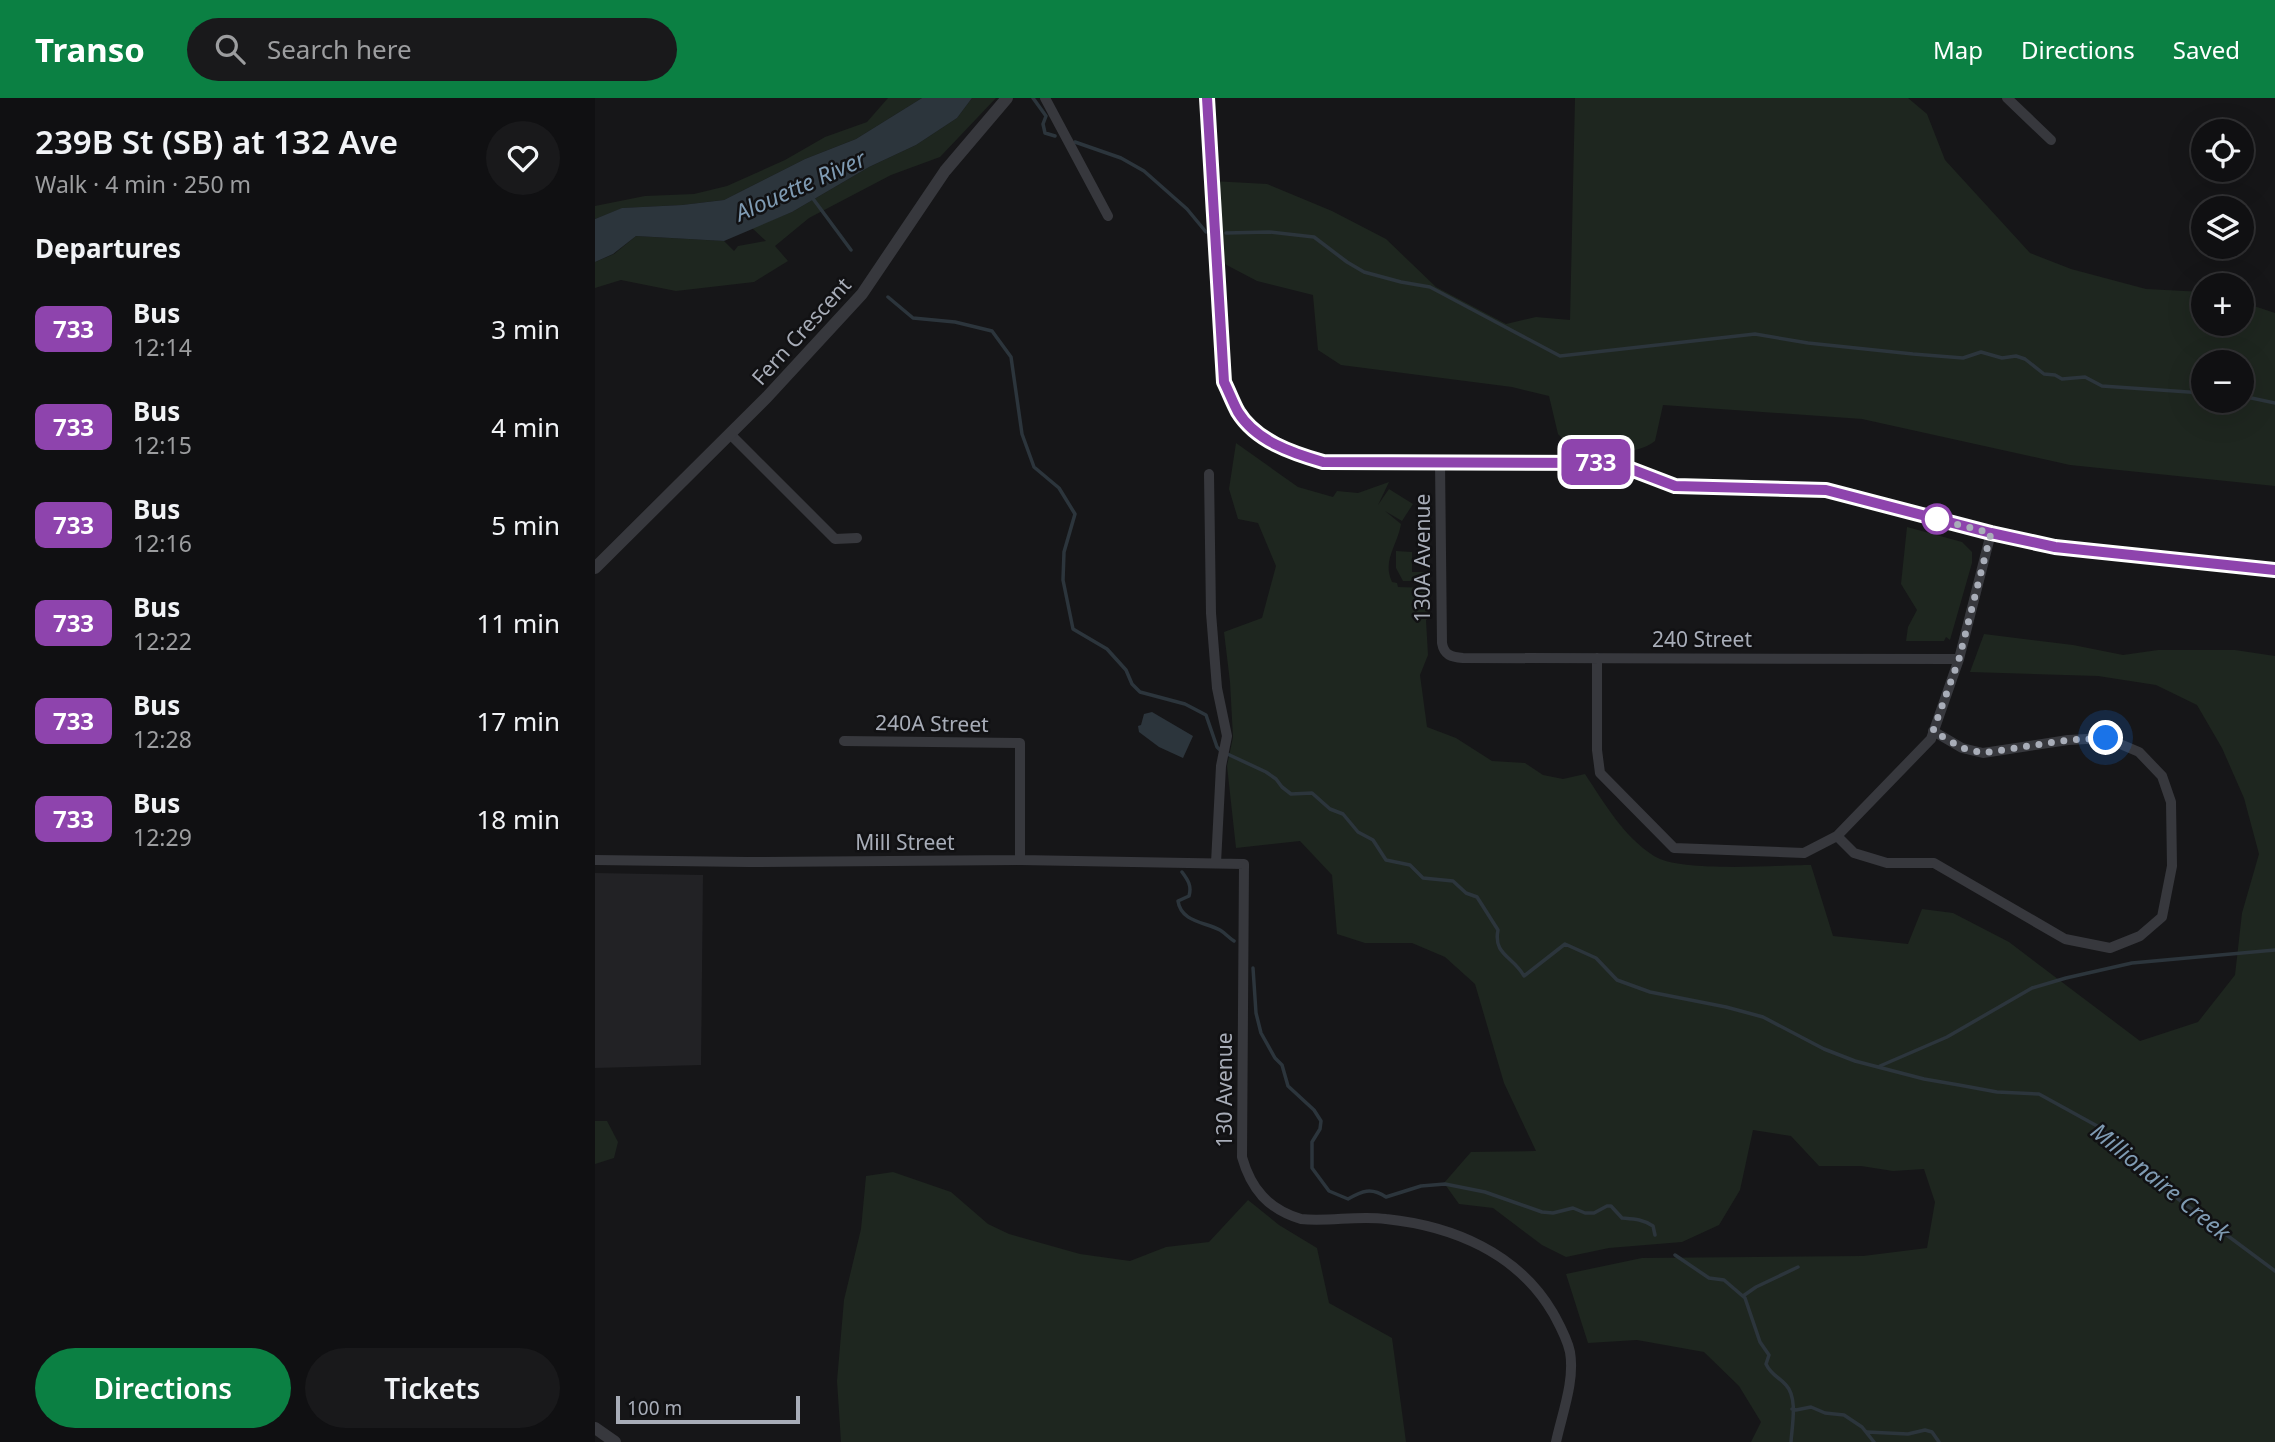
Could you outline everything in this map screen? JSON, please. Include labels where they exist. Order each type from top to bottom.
[{"type":"street","name":"Fern Crescent","points":[[595,568],[730,434],[862,294],[945,171],[1007,98]]},
{"type":"street","points":[[1045,98],[1108,216]]},
{"type":"street","points":[[1207,98],[1224,382],[1240,415],[1261,436],[1288,451],[1323,462],[1615,463],[1675,486],[1826,490],[2055,547],[2275,570]]},
{"type":"street","points":[[2007,98],[2050,140]]},
{"type":"street","points":[[730,434],[835,539],[857,538]]},
{"type":"street","name":"130A Avenue","points":[[1440,462],[1442,643],[1445,653]]},
{"type":"street","points":[[1209,474],[1211,613],[1217,688],[1227,729],[1227,743],[1221,766],[1216,863]]},
{"type":"street","points":[[1597,658],[1597,750],[1600,773],[1674,848],[1804,853],[1837,836],[1931,739],[1959,659],[1991,533]]},
{"type":"street","name":"240 Street","points":[[1445,653],[1463,658],[1959,659]]},
{"type":"street","points":[[1837,836],[1854,853],[1887,863],[1934,863],[2065,939],[2111,948],[2140,936],[2162,917],[2172,866],[2171,802],[2162,776],[2139,752],[2106,738],[2068,740],[1983,753],[1962,748],[1933,731]]},
{"type":"street","name":"240A Street","points":[[844,741],[1020,743],[1020,860]]},
{"type":"street","name":"Mill Street","points":[[595,860],[1216,863]]},
{"type":"street","name":"130 Avenue","points":[[1216,863],[1244,864],[1242,1157],[1253,1185],[1269,1203],[1290,1216],[1301,1219],[1385,1218],[1462,1235],[1502,1258],[1524,1275],[1551,1310],[1563,1331],[1570,1353],[1569,1386],[1556,1442]]},
{"type":"street","points":[[595,1428],[615,1442]]},
{"type":"shaded area","points":[[888,98],[922,98],[856,139],[805,159],[724,200],[623,208],[595,219],[595,206],[645,196],[694,194],[727,186],[785,160],[825,137],[867,122]]},
{"type":"shaded area","points":[[972,98],[996,98],[940,157],[891,175],[809,218],[775,246],[788,261],[754,282],[676,291],[621,280],[595,288],[595,262],[614,254],[636,236],[724,241],[734,251],[738,246],[766,241],[752,228],[792,212],[869,167],[916,145],[957,118]]},
{"type":"shaded area","points":[[1575,98],[1908,98],[1927,114],[1945,160],[2030,253],[2071,269],[2146,289],[2191,291],[2191,336],[2254,336],[2254,306],[2275,313],[2275,486],[2070,465],[1862,419],[1663,405],[1655,441],[1646,447],[1614,451],[1570,446],[1558,434],[1549,396],[1512,387],[1341,365],[1318,350],[1313,295],[1257,281],[1217,260],[1212,181],[1267,184],[1332,211],[1386,239],[1436,287],[1506,324],[1536,317],[1570,320]]},
{"type":"shaded area","points":[[1236,443],[1298,487],[1333,497],[1337,491],[1358,493],[1389,482],[1378,505],[1389,489],[1413,504],[1402,521],[1385,511],[1401,524],[1389,560],[1392,582],[1397,583],[1398,587],[1429,588],[1426,620],[1428,655],[1420,675],[1427,727],[1456,738],[1492,761],[1525,763],[1543,775],[1563,779],[1585,774],[1615,819],[1633,839],[1654,856],[1667,861],[1706,866],[1811,865],[1833,936],[1908,944],[1922,909],[1953,913],[2009,942],[2140,1041],[2198,1022],[2235,975],[2242,913],[2259,854],[2244,798],[2222,748],[2197,705],[2156,685],[2098,676],[1970,672],[1984,634],[2073,645],[2123,655],[2158,650],[2235,650],[2275,656],[2275,1442],[1751,1442],[1761,1422],[1739,1386],[1704,1352],[1637,1340],[1588,1343],[1566,1274],[1642,1258],[1863,1256],[1927,1248],[1935,1202],[1924,1169],[1893,1171],[1861,1166],[1819,1166],[1791,1136],[1753,1130],[1740,1190],[1719,1225],[1682,1242],[1609,1248],[1566,1257],[1542,1245],[1493,1208],[1459,1204],[1444,1183],[1471,1152],[1536,1151],[1504,1083],[1475,984],[1445,957],[1412,943],[1365,943],[1337,934],[1332,875],[1300,841],[1236,848],[1227,766],[1233,737],[1224,632],[1262,618],[1276,566],[1258,523],[1238,519],[1229,489]]},
{"type":"shaded area","points":[[1907,527],[1962,542],[1972,552],[1972,563],[1950,640],[1946,637],[1944,641],[1906,641],[1908,627],[1917,610],[1901,584]]},
{"type":"shaded area","points":[[1396,551],[1412,552],[1412,572],[1425,572],[1425,581],[1403,581],[1396,568]]},
{"type":"shaded area","points":[[595,873],[703,875],[701,1065],[595,1068]]},
{"type":"shaded area","points":[[595,1121],[607,1121],[618,1142],[614,1158],[595,1164]]},
{"type":"shaded area","points":[[893,1172],[951,1192],[988,1224],[1009,1234],[1080,1254],[1130,1261],[1166,1247],[1209,1242],[1248,1200],[1279,1225],[1317,1248],[1329,1303],[1392,1338],[1406,1442],[841,1442],[837,1381],[844,1300],[861,1229],[866,1176]]},
{"type":"water","name":"Alouette River","points":[[922,98],[972,98],[957,118],[916,145],[869,167],[792,212],[724,241],[636,236],[613,254],[595,262],[595,219],[622,208],[724,200],[805,159],[856,139]]},
{"type":"water","points":[[1152,712],[1193,736],[1183,758],[1159,747],[1139,732],[1138,726],[1141,725],[1144,714]]},
{"type":"waterway","points":[[1033,98],[1046,116],[1043,124],[1045,133],[1055,136]]},
{"type":"waterway","points":[[1075,142],[1121,158],[1144,171],[1187,209],[1206,232]]},
{"type":"waterway","name":"Alouette River","points":[[811,196],[851,250]]},
{"type":"waterway","points":[[1226,233],[1269,232],[1314,237],[1364,272],[1430,287],[1560,356],[1755,334],[1808,343],[1913,354],[1963,358],[1981,352],[2002,358],[2016,356],[2025,359],[2044,374],[2062,379],[2085,377],[2102,386],[2191,392]]},
{"type":"waterway","name":"Millionaire Creek","points":[[888,297],[913,318],[955,322],[992,331],[1011,357],[1022,434],[1034,467],[1059,488],[1075,514],[1064,552],[1063,580],[1073,629],[1107,649],[1126,670],[1132,684],[1140,692],[1185,704],[1206,715],[1217,747],[1221,751],[1266,772],[1291,794],[1312,793],[1330,809],[1343,814],[1358,832],[1373,840],[1386,860],[1410,865],[1423,878],[1453,881],[1466,893],[1477,897],[1498,930],[1498,945],[1524,976],[1565,944],[1596,958],[1617,980],[1650,992],[1763,1017],[1824,1049],[1855,1061],[1924,1079],[1997,1092],[2039,1094],[2099,1127],[2122,1148],[2142,1172],[2275,1271]]},
{"type":"waterway","points":[[2254,399],[2275,403]]},
{"type":"waterway","points":[[1182,872],[1190,889],[1189,896],[1178,901],[1180,908],[1189,917],[1220,930],[1234,941]]},
{"type":"waterway","points":[[1880,1066],[1947,1037],[2032,988],[2066,978],[2132,963],[2275,950]]},
{"type":"waterway","points":[[1253,968],[1256,1013],[1261,1033],[1282,1065],[1288,1086],[1314,1110],[1321,1121],[1320,1129],[1312,1142],[1312,1168],[1329,1191],[1348,1199],[1367,1191],[1386,1197],[1421,1186],[1445,1184],[1485,1192],[1542,1212],[1553,1213],[1573,1208],[1594,1213],[1611,1206],[1622,1218],[1653,1226],[1655,1235]]},
{"type":"waterway","points":[[1675,1255],[1709,1278],[1724,1280],[1745,1298],[1760,1342],[1769,1355],[1766,1364],[1790,1390],[1793,1412],[1791,1442]]},
{"type":"waterway","points":[[1743,1296],[1798,1267]]},
{"type":"waterway","points":[[1792,1409],[1811,1407],[1825,1413],[1844,1415],[1862,1427],[1874,1442]]},
{"type":"waterway","points":[[1867,1432],[1908,1434],[1925,1430],[1932,1432],[1939,1442]]},
{"type":"bus line","name":"733","points":[[1207,98],[1224,382],[1240,415],[1261,436],[1288,451],[1323,462],[1615,463],[1675,486],[1826,490],[2055,547],[2275,570]]},
{"type":"route","points":[[1937,519],[1929,517],[1991,533],[1959,659],[1933,731],[1962,748],[1983,753],[2068,740],[2106,738]]}]
